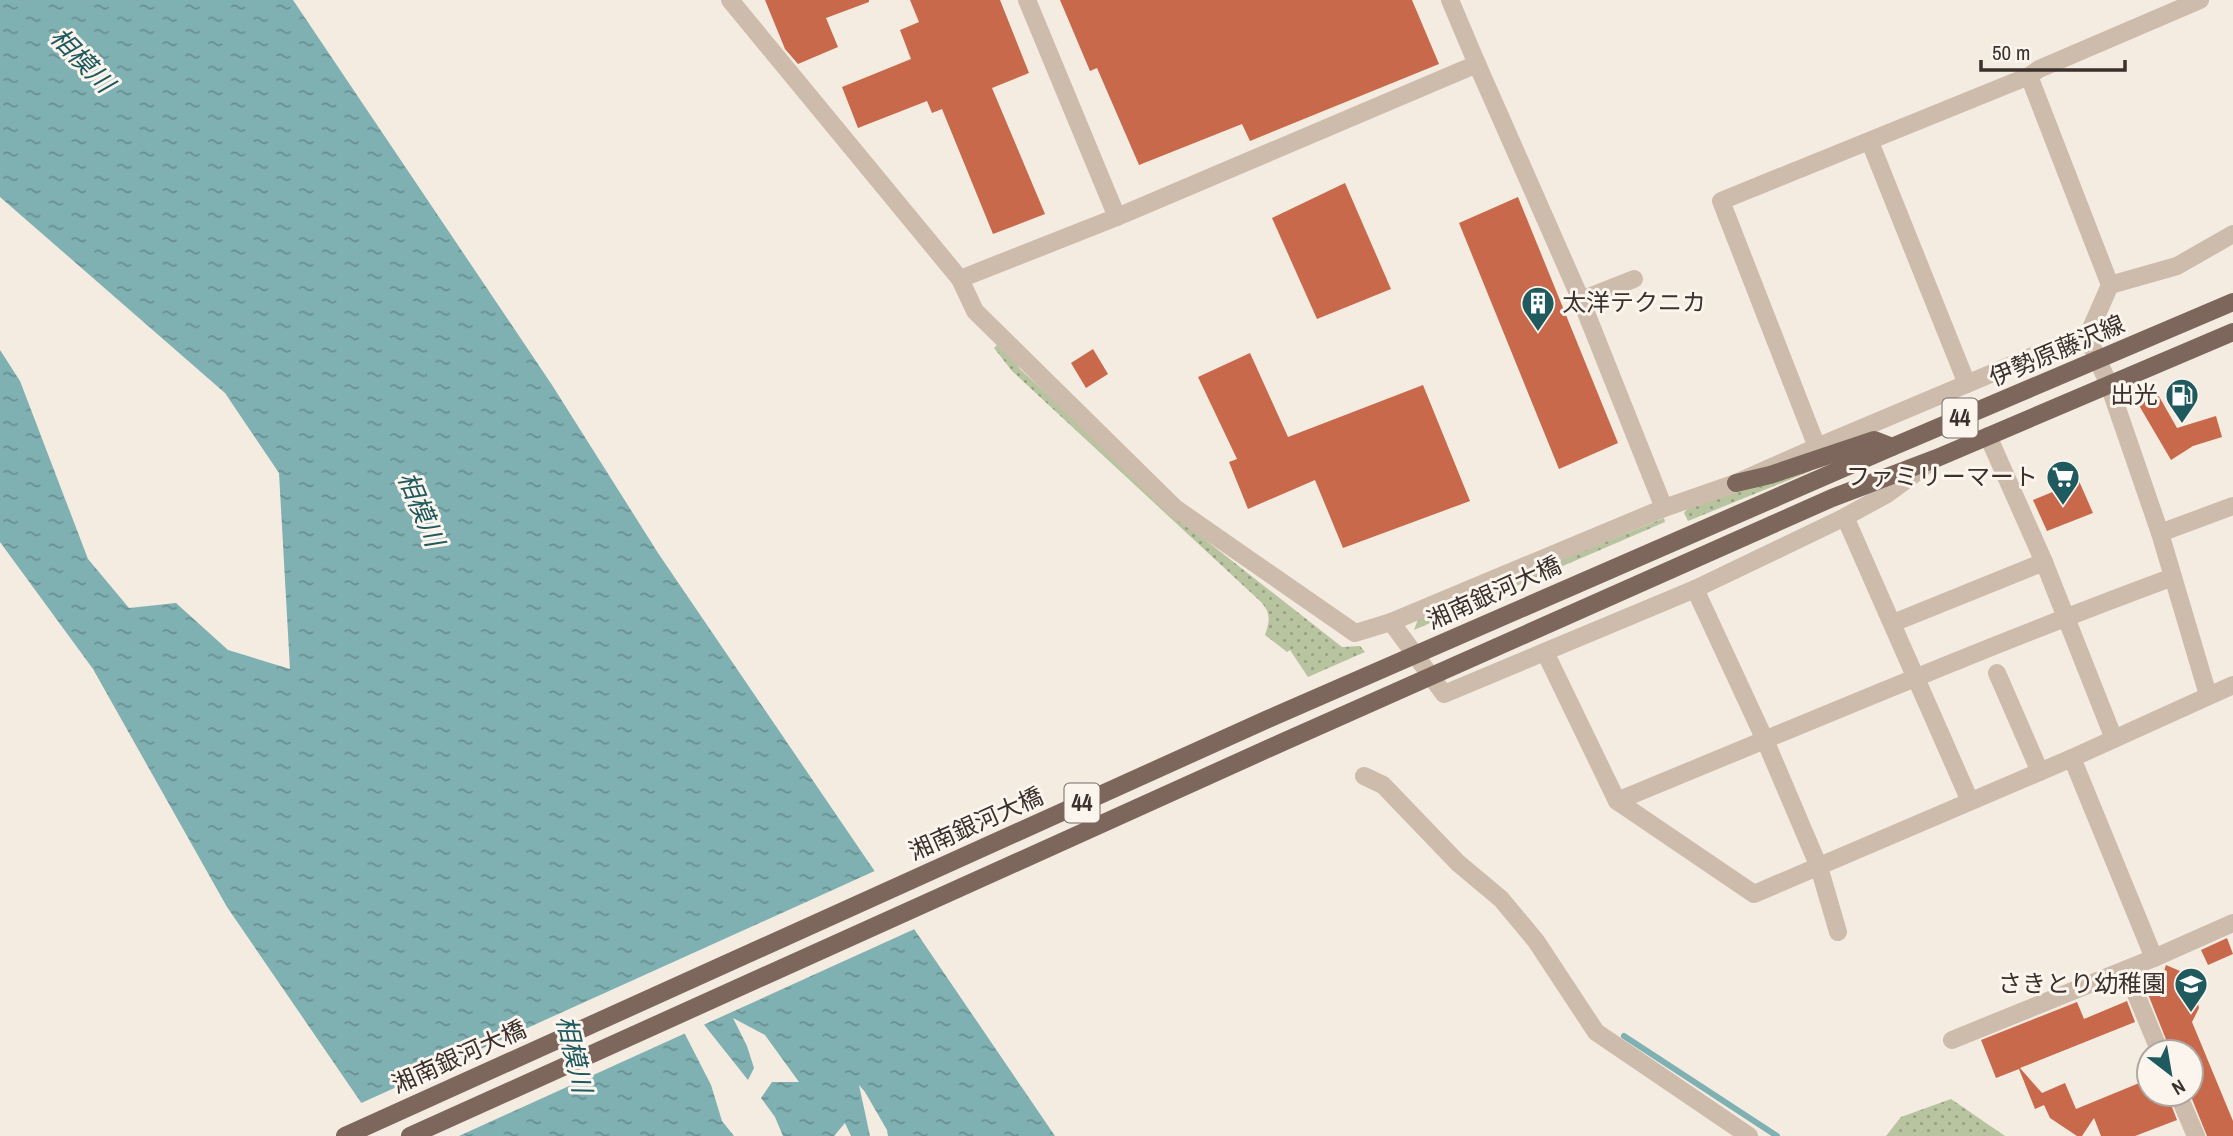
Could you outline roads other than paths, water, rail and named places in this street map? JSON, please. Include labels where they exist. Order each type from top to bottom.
[{"type":"main road","name":"伊勢原藤沢線","points":[[1822,478],[2233,302]]},
{"type":"main road","name":"伊勢原藤沢線","points":[[1832,498],[1937,458],[2233,332]]},
{"type":"main road","points":[[1736,483],[1770,475],[1874,440],[1892,447]]},
{"type":"main road","name":"湘南銀河大橋","points":[[345,1136],[1256,724],[1822,478]]},
{"type":"main road","name":"湘南銀河大橋","points":[[410,1136],[1283,742],[1832,498]]},
{"type":"street","points":[[730,0],[960,279],[975,310],[1175,508],[1355,632],[1391,622],[1664,508],[1736,483],[2064,343],[2089,340]]},
{"type":"street","points":[[1027,0],[1117,217]]},
{"type":"street","points":[[1450,0],[1581,300],[1664,508]]},
{"type":"street","points":[[1817,447],[1721,201],[2029,76],[2039,69],[2200,0]]},
{"type":"street","points":[[960,279],[1117,217],[1477,64]]},
{"type":"street","points":[[2029,76],[2110,285],[2092,326],[2089,340],[2109,385],[2160,533],[2208,695]]},
{"type":"street","points":[[1870,142],[1967,384]]},
{"type":"street","points":[[2110,285],[2177,266],[2233,234]]},
{"type":"street","points":[[1581,300],[1634,279]]},
{"type":"street","points":[[1988,436],[2066,617],[2114,739]]},
{"type":"street","points":[[1391,622],[1444,694],[1695,589],[1845,517],[1887,494],[1937,458]]},
{"type":"street","points":[[2160,533],[2231,512]]},
{"type":"street","points":[[1845,517],[1970,801]]},
{"type":"street","points":[[1893,623],[2043,562]]},
{"type":"street","points":[[1617,802],[1916,677],[2066,617],[2174,578]]},
{"type":"street","points":[[1695,589],[1765,740],[1819,867],[1838,932]]},
{"type":"street","points":[[1545,652],[1617,802],[1754,894],[2040,772],[2233,685]]},
{"type":"street","points":[[1997,673],[2040,772]]},
{"type":"street","points":[[2072,758],[2154,958]]},
{"type":"street","points":[[1364,776],[1382,785],[1458,863],[1501,898],[1536,941],[1596,1032],[1749,1136]]},
{"type":"street","points":[[1952,1040],[2126,970],[2233,923]]},
{"type":"street","points":[[2126,970],[2154,1038]]},
{"type":"street","points":[[2184,1108],[2196,1136]]},
{"type":"water","name":"相模川","points":[[0,0],[293,0],[552,385],[658,553],[1055,1136],[888,1136],[859,1085],[870,1136],[851,1136],[845,1123],[834,1136],[783,1136],[775,1117],[761,1098],[772,1082],[799,1082],[765,1035],[733,1018],[754,1068],[748,1080],[686,1002],[666,997],[711,1085],[722,1121],[734,1136],[384,1136],[227,907],[93,669],[0,542],[0,350],[20,381],[88,559],[129,608],[176,603],[228,650],[290,669],[279,473],[225,393],[0,197]]},
{"type":"waterway","points":[[1624,1036],[1777,1136]]},
{"type":"place","name":"太洋テクニカ","points":[[1538,333]]},
{"type":"place","name":"出光","points":[[2182,425]]},
{"type":"place","name":"ファミリーマート","points":[[2063,507]]},
{"type":"place","name":"さきとり幼稚園","points":[[2191,1014]]}]
